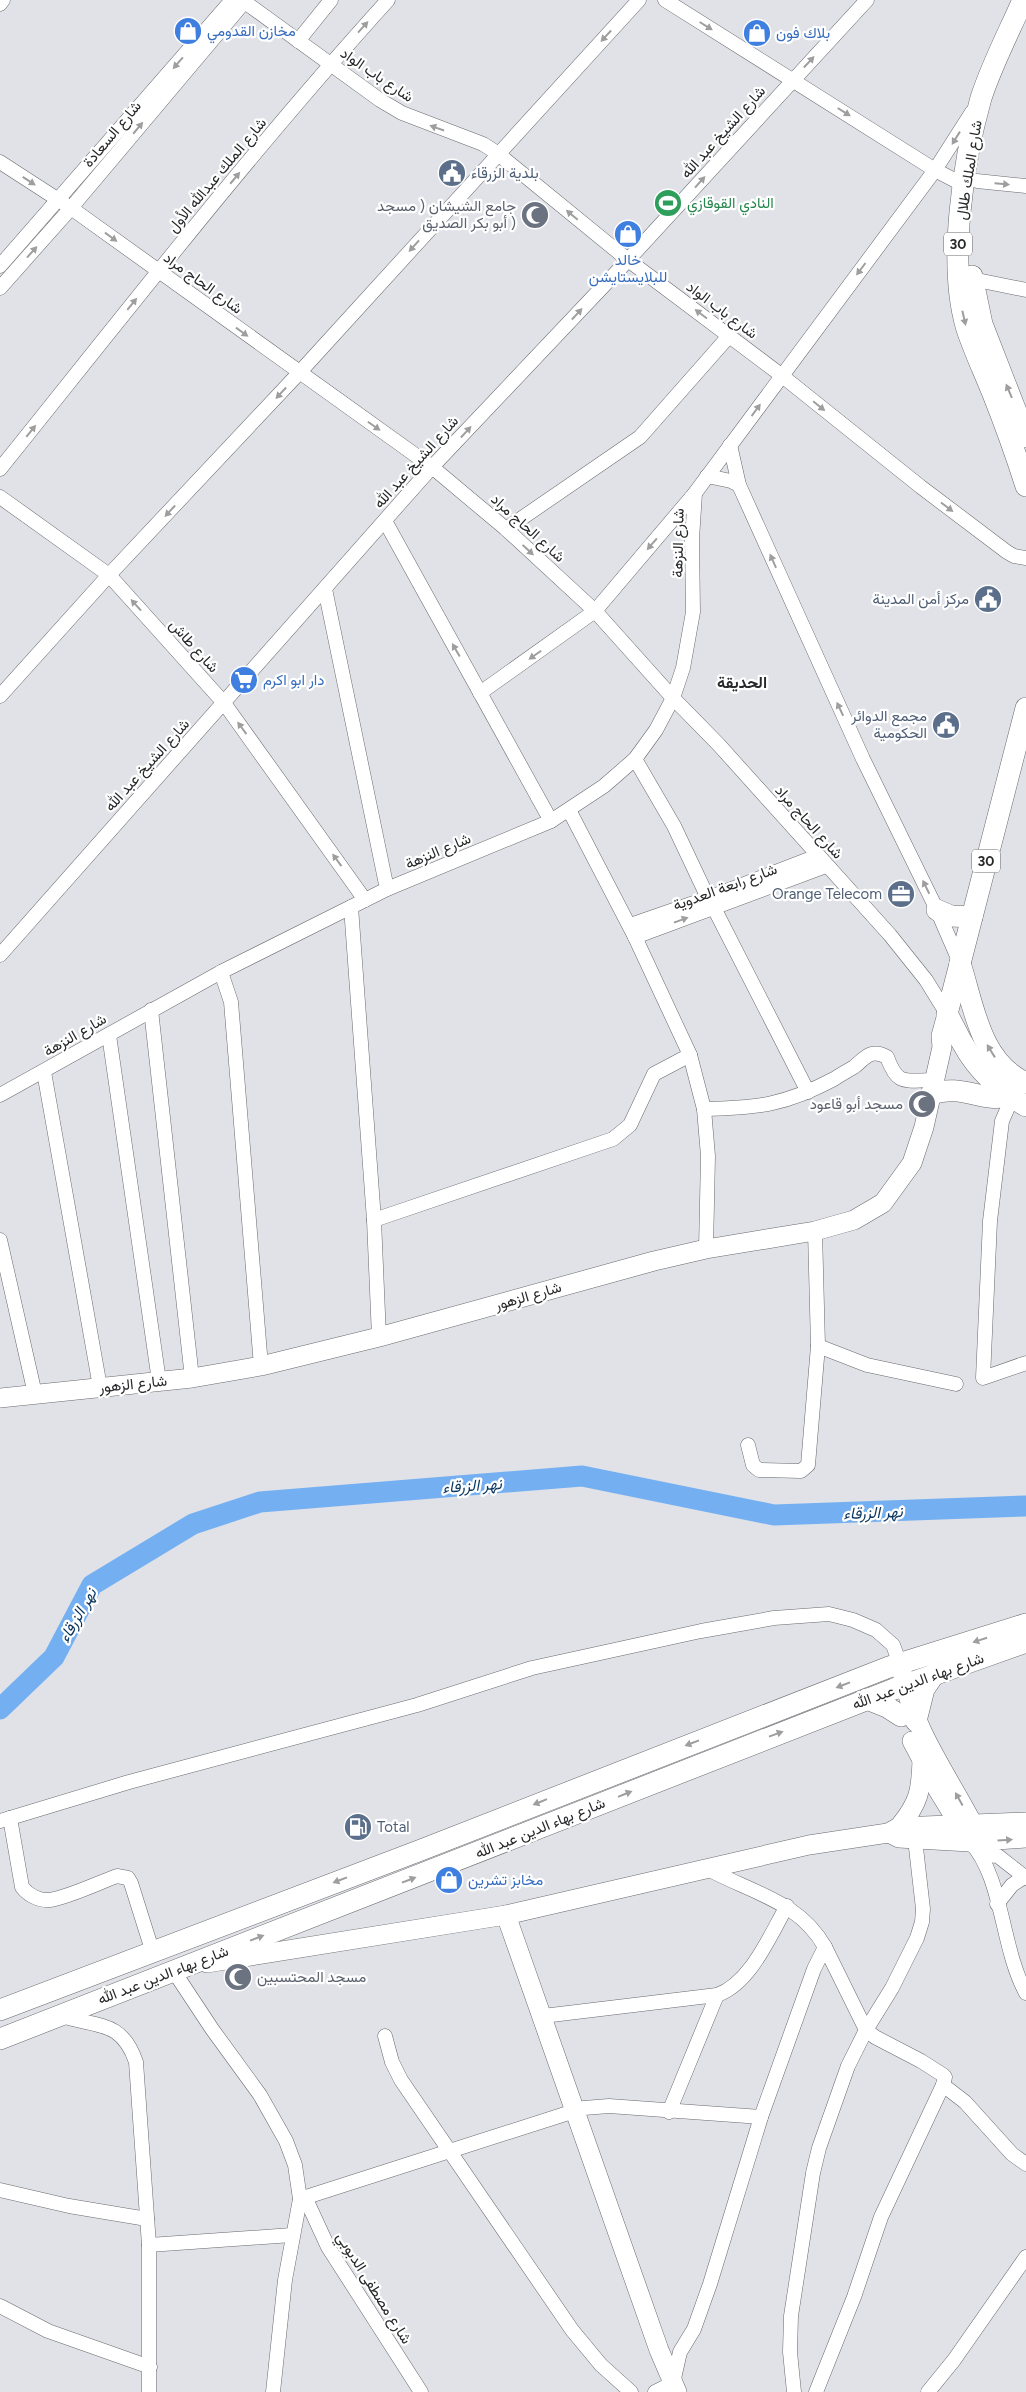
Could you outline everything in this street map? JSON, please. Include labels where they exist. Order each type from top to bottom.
[{"type":"main road","name":"شارع الملك طلال","points":[[1023,0],[982,96],[974,127],[971,183],[972,279],[982,324],[1026,437]]},
{"type":"main road","name":"شارع الملك طلال","points":[[1026,22],[994,99],[971,183],[957,254],[961,303],[966,328],[1000,411],[1026,486]]},
{"type":"main road","name":"30","points":[[950,1019],[960,963],[1026,708]]},
{"type":"main road","name":"30","points":[[950,1019],[967,985],[1026,760]]},
{"type":"main road","points":[[937,910],[950,916],[972,917]]},
{"type":"main road","name":"30","points":[[960,963],[976,1018],[990,1052],[1005,1070],[1018,1096]]},
{"type":"main road","points":[[950,1019],[973,1058],[1018,1096]]},
{"type":"main road","points":[[932,1087],[994,1097],[1018,1096]]},
{"type":"main road","name":"شارع بهاء الدين عبد الله","points":[[0,2010],[154,1953],[894,1666],[1026,1624]]},
{"type":"main road","name":"شارع بهاء الدين عبد الله","points":[[0,2039],[867,1699],[935,1673],[1026,1642]]},
{"type":"main road","points":[[867,1699],[908,1718],[935,1673]]},
{"type":"street","points":[[0,4],[3,0]]},
{"type":"street","name":"شارع باب الواد","points":[[241,0],[380,100],[402,113],[483,144],[497,153],[628,260],[782,375],[999,546],[1014,556],[1026,558]]},
{"type":"street","name":"شارع السعادة","points":[[0,266],[241,0]]},
{"type":"street","name":"شارع السعادة","points":[[0,288],[71,208],[241,0]]},
{"type":"street","points":[[298,41],[331,0]]},
{"type":"street","name":"شارع الملك عبدالله الأول","points":[[0,469],[158,271],[330,64],[388,0]]},
{"type":"street","points":[[0,696],[109,576],[299,373],[497,153],[639,0]]},
{"type":"street","points":[[665,0],[936,170],[971,183],[1026,186]]},
{"type":"street","name":"شارع الشيخ عبد الله","points":[[0,955],[432,467],[628,260],[867,0]]},
{"type":"street","points":[[480,692],[595,611],[696,494],[707,476],[936,170],[982,96]]},
{"type":"street","name":"شارع الحاج مراد","points":[[0,162],[71,208],[432,467],[506,529],[595,611],[673,698],[719,744],[890,935],[926,980],[950,1019]]},
{"type":"street","points":[[972,279],[1026,290]]},
{"type":"street","points":[[506,529],[640,437],[729,336]]},
{"type":"street","points":[[730,445],[739,485],[863,759],[937,910],[960,963]]},
{"type":"street","points":[[707,476],[724,479],[739,485]]},
{"type":"street","name":"شارع النزهة","points":[[0,1095],[221,972],[387,889],[551,821],[604,786],[635,759],[656,730],[673,698],[682,668],[693,612],[692,539],[696,494]]},
{"type":"street","name":"شارع طاش","points":[[0,497],[109,576],[224,703],[365,900]]},
{"type":"street","points":[[384,521],[551,821]]},
{"type":"street","points":[[325,588],[387,889]]},
{"type":"street","points":[[635,759],[674,826],[711,903],[808,1092]]},
{"type":"street","points":[[569,810],[632,931],[690,1055],[704,1110],[708,1156],[706,1249]]},
{"type":"street","name":"شارع رابعة العدوية","points":[[632,931],[822,861]]},
{"type":"street","points":[[351,908],[374,1220],[379,1337]]},
{"type":"street","points":[[221,972],[231,1002],[261,1366]]},
{"type":"street","points":[[151,1010],[192,1378]]},
{"type":"street","name":"شارع الزهور","points":[[0,1398],[192,1378],[261,1366],[379,1337],[607,1273],[706,1249],[815,1231],[854,1220],[868,1214],[883,1203],[912,1163],[924,1127],[942,1047],[941,1036],[950,1019]]},
{"type":"street","points":[[109,1035],[159,1381]]},
{"type":"street","points":[[704,1110],[758,1107],[796,1098],[852,1068],[867,1055],[873,1053],[887,1057],[895,1075],[903,1081],[932,1087]]},
{"type":"street","points":[[374,1220],[612,1139],[630,1125],[654,1074],[690,1055]]},
{"type":"street","points":[[44,1072],[100,1387]]},
{"type":"street","points":[[1018,1096],[1002,1121],[992,1203],[983,1378],[1026,1363]]},
{"type":"street","points":[[748,1445],[753,1465],[759,1470],[802,1472],[806,1469],[818,1346],[815,1231]]},
{"type":"street","points":[[0,1240],[35,1394]]},
{"type":"street","points":[[818,1346],[867,1365],[956,1384]]},
{"type":"street","points":[[154,1953],[128,1878],[117,1876],[50,1900],[38,1898],[26,1891],[22,1887],[5,1819],[138,1780],[417,1705],[532,1668],[701,1631],[774,1618],[829,1614],[853,1620],[876,1630],[893,1645],[894,1666],[899,1687],[922,1759],[974,1840],[998,1856],[1025,1878],[1012,1885],[997,1904]]},
{"type":"street","points":[[908,1718],[974,1840],[997,1904],[1011,1961],[1026,1993]]},
{"type":"street","points":[[893,1830],[914,1809],[919,1796],[922,1759]]},
{"type":"street","points":[[274,2392],[284,2288],[292,2235],[303,2198],[299,2180],[292,2154],[268,2108],[205,2020],[177,1969],[506,1915],[809,1845],[893,1830],[974,1840],[1026,1822]]},
{"type":"street","points":[[893,1830],[899,1838],[915,1839],[974,1840],[1026,1838]]},
{"type":"street","points":[[794,2392],[790,2335],[791,2316],[813,2172],[841,2083],[866,2030],[892,1988],[917,1938],[922,1922],[923,1908],[915,1839]]},
{"type":"street","points":[[708,1869],[787,1906],[808,1922],[826,1947],[866,2030],[876,2038],[945,2077],[881,2218],[854,2297],[816,2392]]},
{"type":"street","points":[[543,2016],[718,1995],[734,1987],[743,1978],[787,1906]]},
{"type":"street","points":[[506,1915],[659,2350],[675,2387]]},
{"type":"street","points":[[675,2387],[680,2352],[694,2329],[713,2275],[760,2117],[814,1969],[826,1947]]},
{"type":"street","points":[[669,2112],[718,1995]]},
{"type":"street","points":[[60,2015],[80,2022],[98,2023],[114,2029],[127,2042],[133,2052],[139,2079],[138,2115],[147,2219],[150,2368],[148,2392]]},
{"type":"street","points":[[385,2036],[392,2062],[401,2080],[572,2330],[601,2365],[631,2392]]},
{"type":"street","points":[[943,2084],[964,2102],[1012,2154],[1026,2164]]},
{"type":"street","points":[[303,2198],[594,2106],[760,2117]]},
{"type":"street","points":[[0,2190],[69,2206],[147,2219]]},
{"type":"street","name":"شارع مصطفى الدبوبي","points":[[303,2198],[328,2247],[421,2392]]},
{"type":"street","points":[[148,2245],[292,2235]]},
{"type":"street","points":[[928,2392],[954,2360],[1026,2257]]},
{"type":"street","points":[[0,2306],[48,2331],[150,2368]]},
{"type":"street","points":[[655,2392],[675,2387]]},
{"type":"waterway","name":"نهر الزرقاء","points":[[0,1709],[54,1657],[92,1585],[193,1524],[260,1502],[582,1476],[774,1515],[1026,1506]]},
{"type":"place","name":"مخازن القدومي","points":[[188,31]]},
{"type":"place","name":"بلاك فون","points":[[757,33]]},
{"type":"place","name":"بلدية الزرقاء","points":[[452,173]]},
{"type":"place","name":"النادي القوقازي","points":[[668,203]]},
{"type":"place","name":"جامع الشيشان ( مسجد أبو بكر الصديق )","points":[[535,215]]},
{"type":"place","name":"خالد للبلايستايشن","points":[[628,234]]},
{"type":"place","name":"مركز أمن المدينة","points":[[988,599]]},
{"type":"place","name":"دار ابو اكرم","points":[[244,680]]},
{"type":"place","name":"مجمع الدوائر الحكومية","points":[[946,725]]},
{"type":"place","name":"Orange Telecom","points":[[901,894]]},
{"type":"place","name":"مسجد أبو قاعود","points":[[922,1104]]},
{"type":"place","name":"Total","points":[[358,1827]]},
{"type":"place","name":"مخابز تشرين","points":[[449,1880]]},
{"type":"place","name":"مسجد المحتسبين","points":[[238,1977]]},
{"type":"district","name":"الحديقة","points":[[742,682]]}]
